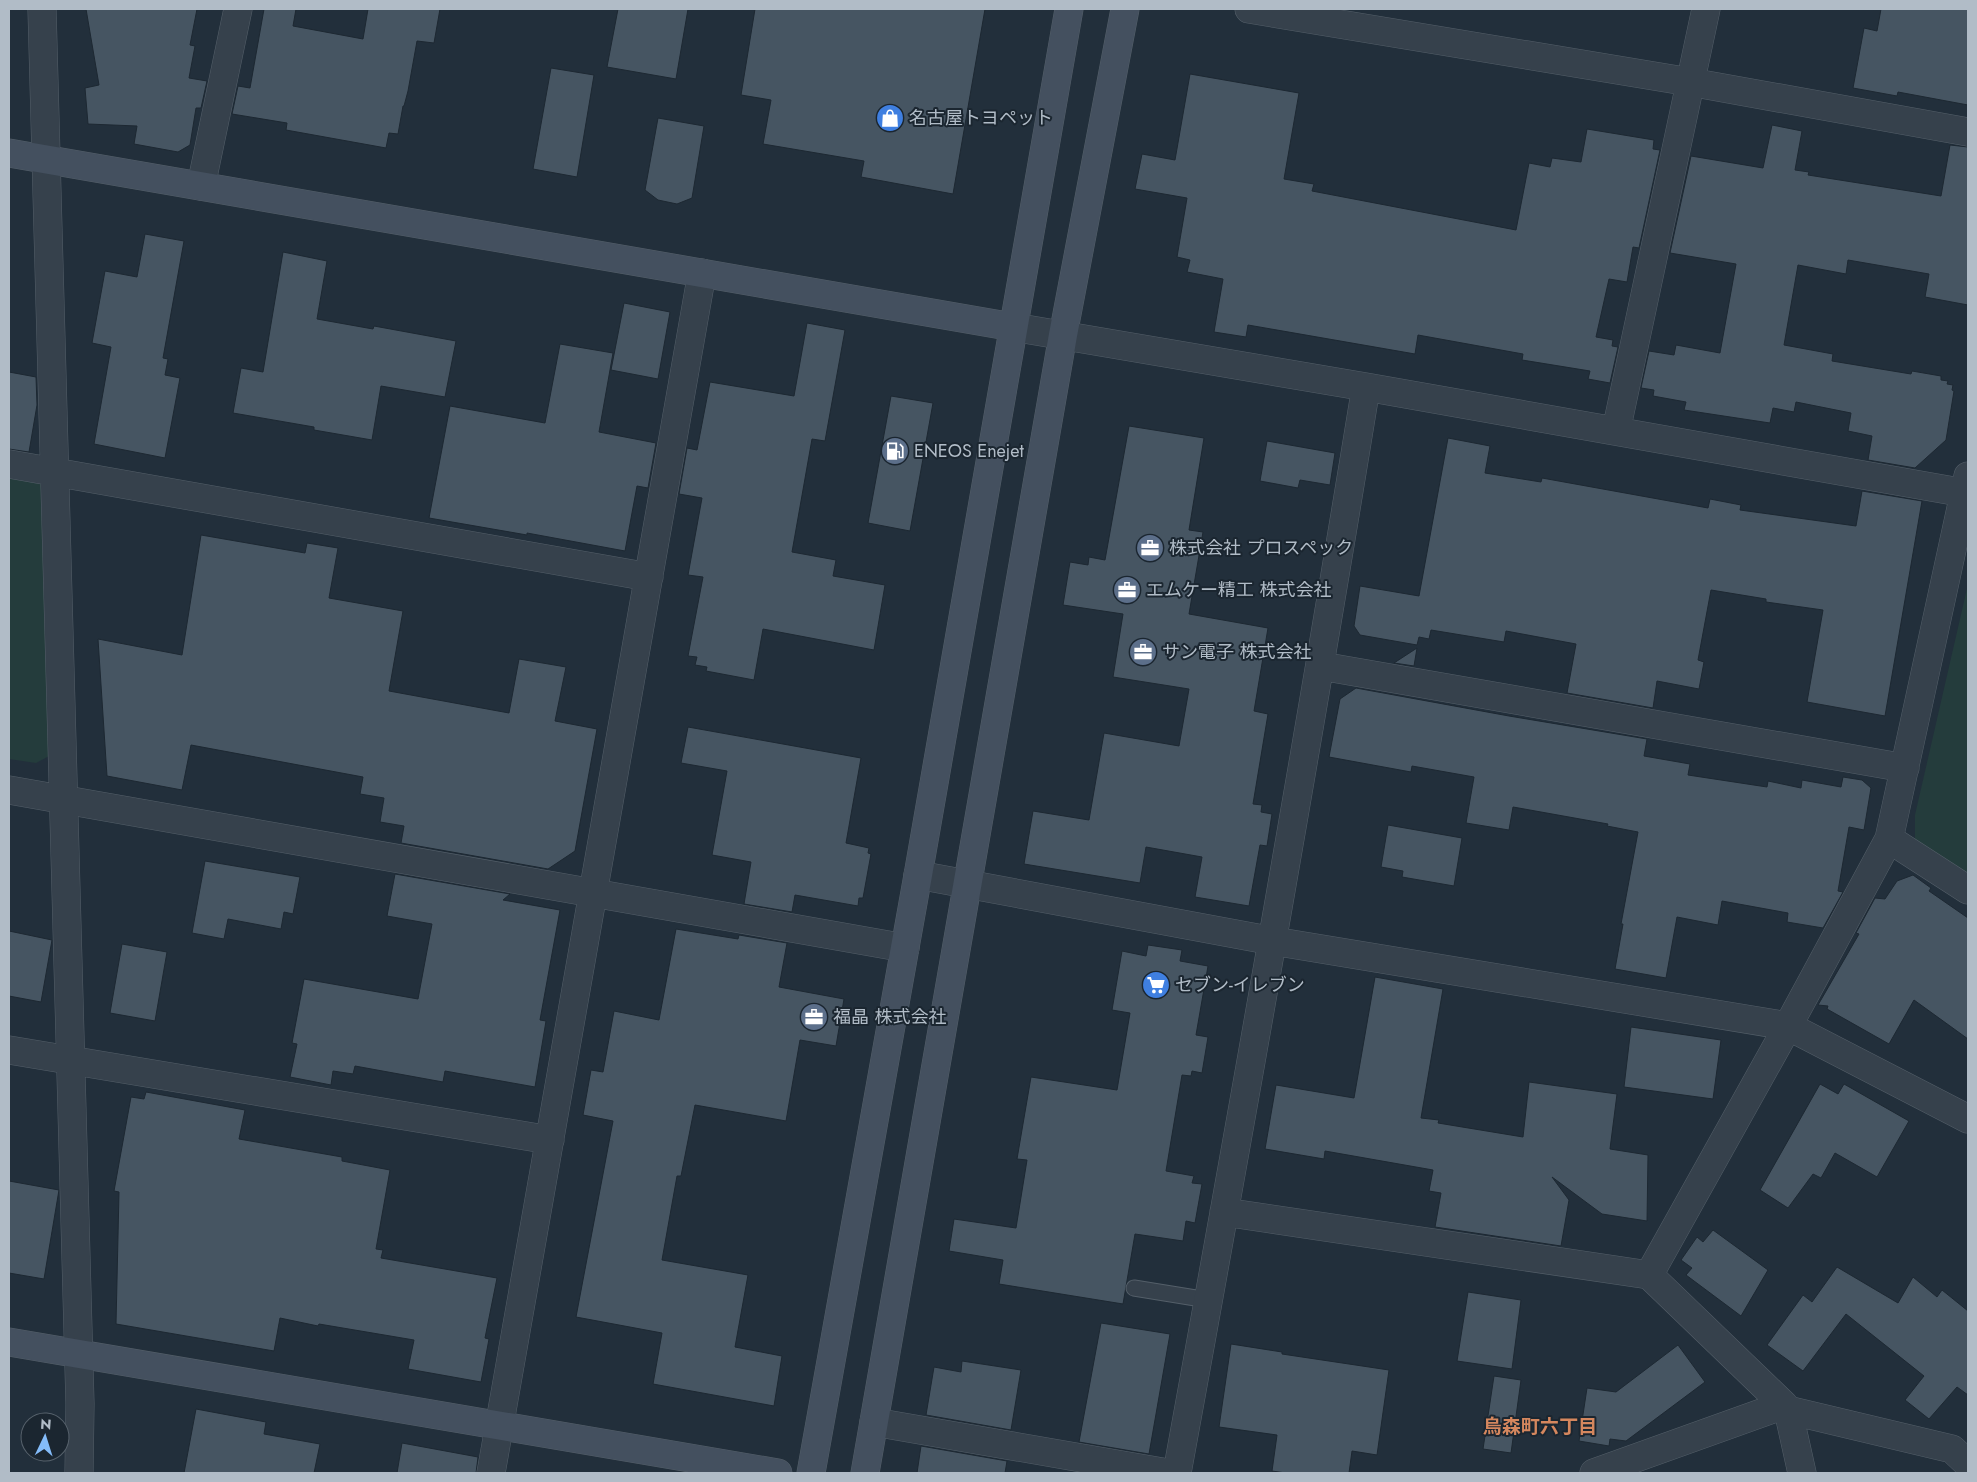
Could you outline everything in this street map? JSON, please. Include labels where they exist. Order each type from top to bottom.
[{"type":"street","points":[[42,9],[53,472],[80,1404],[78,1473]]},
{"type":"street","points":[[201,186],[238,9]]},
{"type":"street","points":[[811,1473],[918,875],[1068,9]]},
{"type":"street","points":[[865,1473],[1063,335],[1125,9]]},
{"type":"street","points":[[1249,9],[1690,82],[1968,132]]},
{"type":"street","points":[[1616,431],[1706,9]]},
{"type":"street","points":[[9,153],[1013,327],[1366,386],[1616,431],[1967,487],[1889,839],[1788,1026],[1649,1275]]},
{"type":"street","points":[[490,1473],[702,273]]},
{"type":"street","points":[[1177,1473],[1321,666],[1366,386]]},
{"type":"street","points":[[9,464],[649,577]]},
{"type":"street","points":[[1321,666],[1905,768]]},
{"type":"street","points":[[9,790],[905,948]]},
{"type":"street","points":[[1889,839],[1968,890]]},
{"type":"street","points":[[918,875],[1273,941],[1788,1026],[1968,1119]]},
{"type":"street","points":[[9,1050],[550,1140]]},
{"type":"street","points":[[1224,1212],[1649,1275],[1786,1408],[1952,1449],[1968,1464]]},
{"type":"street","points":[[9,1342],[778,1473]]},
{"type":"street","points":[[1594,1473],[1786,1408]]},
{"type":"street","points":[[1786,1408],[1802,1473]]},
{"type":"street","points":[[874,1422],[1168,1473]]},
{"type":"lane","points":[[1134,1288],[1208,1300]]},
{"type":"green space","points":[[9,478],[43,484],[51,755],[36,763],[9,759]]},
{"type":"green space","points":[[1968,584],[1968,878],[1915,845],[1915,815]]},
{"type":"building","points":[[86,9],[197,9],[190,45],[195,46],[189,78],[207,81],[201,108],[196,108],[190,145],[178,152],[134,144],[137,126],[88,124],[85,88],[99,85]]},
{"type":"building","points":[[264,9],[296,9],[293,26],[363,39],[368,9],[440,9],[434,43],[417,41],[398,134],[389,133],[386,148],[286,130],[287,123],[232,114],[238,86],[250,88]]},
{"type":"building","points":[[618,9],[688,9],[676,79],[607,67]]},
{"type":"building","points":[[755,9],[985,9],[953,194],[861,177],[864,161],[763,144],[771,100],[741,95]]},
{"type":"building","points":[[1881,9],[1968,9],[1968,105],[1898,92],[1897,96],[1853,88],[1864,28],[1877,31]]},
{"type":"building","points":[[551,68],[594,75],[577,177],[533,169]]},
{"type":"building","points":[[1190,74],[1299,93],[1284,179],[1314,184],[1312,191],[1516,230],[1529,163],[1550,167],[1552,158],[1581,162],[1587,129],[1654,140],[1653,149],[1660,150],[1639,248],[1633,247],[1627,282],[1609,279],[1596,337],[1613,340],[1612,346],[1618,347],[1610,383],[1588,379],[1590,371],[1522,360],[1523,354],[1418,335],[1415,354],[1248,325],[1246,337],[1214,332],[1223,279],[1187,272],[1190,260],[1177,257],[1187,198],[1135,189],[1142,154],[1175,160]]},
{"type":"building","points":[[658,118],[704,126],[692,198],[677,204],[658,200],[645,190]]},
{"type":"building","points":[[1772,125],[1802,131],[1795,170],[1809,172],[1808,175],[1941,196],[1950,145],[1968,147],[1968,305],[1925,297],[1929,274],[1848,260],[1846,274],[1798,265],[1784,345],[1833,354],[1832,361],[1911,374],[1912,371],[1941,376],[1941,380],[1948,381],[1947,384],[1953,385],[1952,390],[1954,391],[1946,440],[1915,468],[1868,460],[1872,436],[1848,431],[1851,413],[1796,402],[1794,412],[1773,408],[1770,423],[1684,410],[1686,402],[1653,396],[1654,390],[1641,388],[1649,351],[1674,355],[1676,345],[1720,353],[1736,264],[1670,253],[1691,156],[1763,168]]},
{"type":"building","points":[[145,234],[184,241],[163,358],[168,359],[165,375],[180,378],[165,458],[94,444],[111,347],[92,343],[105,271],[137,277]]},
{"type":"building","points":[[283,252],[327,261],[317,319],[373,329],[374,326],[456,341],[445,397],[381,386],[372,440],[314,430],[314,427],[233,413],[241,368],[263,372]]},
{"type":"building","points":[[624,303],[670,312],[658,379],[611,370]]},
{"type":"building","points":[[807,323],[845,330],[825,441],[812,439],[792,552],[836,560],[833,576],[885,585],[874,650],[763,629],[754,680],[706,671],[707,667],[695,665],[697,657],[688,656],[703,577],[688,575],[702,498],[679,494],[687,448],[697,450],[710,382],[794,396]]},
{"type":"building","points":[[560,344],[613,353],[599,432],[656,443],[648,488],[637,486],[625,551],[429,518],[450,406],[545,423]]},
{"type":"building","points":[[9,372],[36,377],[37,405],[29,452],[9,449]]},
{"type":"building","points":[[891,396],[933,403],[910,531],[868,523]]},
{"type":"building","points":[[1129,426],[1204,438],[1189,530],[1203,532],[1189,614],[1268,628],[1254,711],[1268,714],[1253,804],[1262,805],[1261,812],[1272,814],[1267,846],[1260,845],[1249,906],[1195,897],[1202,857],[1146,847],[1140,883],[1024,864],[1033,811],[1089,820],[1104,733],[1179,746],[1189,689],[1113,677],[1123,614],[1063,605],[1070,562],[1088,565],[1089,557],[1105,560]]},
{"type":"building","points":[[1448,438],[1490,446],[1485,473],[1541,482],[1542,478],[1708,508],[1710,499],[1741,505],[1740,510],[1856,526],[1862,491],[1922,501],[1885,716],[1807,702],[1823,610],[1766,602],[1766,599],[1711,590],[1698,660],[1704,662],[1699,689],[1657,681],[1653,708],[1567,693],[1576,644],[1506,631],[1504,642],[1431,630],[1429,639],[1419,637],[1417,645],[1360,635],[1354,626],[1360,586],[1419,596]]},
{"type":"building","points":[[1267,441],[1335,453],[1330,485],[1300,480],[1298,488],[1260,481]]},
{"type":"building","points":[[201,535],[305,553],[307,543],[338,548],[329,598],[403,611],[389,691],[509,713],[519,659],[566,667],[555,721],[597,729],[575,851],[548,869],[401,843],[404,826],[380,822],[384,798],[360,794],[363,777],[191,745],[182,790],[107,776],[98,639],[182,655]]},
{"type":"building","points":[[1417,648],[1414,666],[1394,663]]},
{"type":"building","points":[[1356,688],[1647,739],[1644,756],[1690,764],[1688,775],[1767,787],[1768,781],[1801,788],[1802,780],[1841,787],[1843,777],[1862,780],[1871,788],[1864,830],[1849,827],[1838,891],[1843,892],[1823,928],[1787,922],[1788,913],[1722,901],[1718,925],[1677,917],[1666,978],[1615,969],[1623,924],[1621,924],[1638,832],[1607,826],[1608,824],[1513,807],[1509,830],[1466,823],[1474,777],[1412,766],[1411,772],[1329,757],[1340,699]]},
{"type":"building","points":[[688,727],[861,758],[846,843],[869,848],[868,853],[871,854],[863,898],[859,898],[858,906],[795,895],[792,912],[744,904],[751,862],[712,855],[727,771],[681,763]]},
{"type":"building","points":[[1388,825],[1462,838],[1454,886],[1402,877],[1403,871],[1381,867]]},
{"type":"building","points":[[205,861],[300,877],[293,914],[284,912],[281,929],[228,919],[224,939],[192,933]]},
{"type":"building","points":[[395,874],[510,894],[503,900],[560,910],[540,1020],[546,1021],[535,1087],[445,1071],[443,1082],[355,1066],[353,1074],[333,1071],[331,1085],[290,1077],[297,1044],[292,1043],[304,979],[418,999],[432,924],[387,916]]},
{"type":"building","points":[[1913,875],[1931,888],[1929,891],[1968,918],[1968,1039],[1914,1000],[1889,1044],[1827,1009],[1828,1006],[1818,1005],[1859,934],[1856,933],[1875,898],[1885,899],[1897,881]]},
{"type":"building","points":[[676,929],[738,939],[739,935],[787,943],[779,987],[844,999],[836,1046],[800,1040],[786,1121],[695,1105],[681,1176],[677,1176],[662,1260],[748,1275],[735,1347],[782,1356],[774,1406],[653,1384],[662,1333],[576,1317],[613,1121],[583,1115],[591,1070],[603,1072],[614,1011],[659,1020]]},
{"type":"building","points":[[9,931],[52,940],[41,1002],[9,996]]},
{"type":"building","points":[[122,944],[167,952],[155,1021],[110,1013]]},
{"type":"building","points":[[1148,945],[1182,950],[1180,961],[1208,966],[1196,1035],[1208,1037],[1202,1073],[1192,1071],[1191,1076],[1182,1075],[1166,1171],[1194,1176],[1192,1183],[1202,1184],[1195,1223],[1186,1221],[1183,1241],[1135,1234],[1123,1304],[999,1284],[1003,1260],[949,1251],[954,1219],[1016,1228],[1027,1160],[1017,1159],[1031,1077],[1117,1090],[1130,1013],[1112,1010],[1122,951],[1146,956]]},
{"type":"building","points":[[1375,977],[1443,989],[1421,1118],[1439,1120],[1438,1123],[1523,1137],[1529,1082],[1617,1094],[1610,1149],[1648,1155],[1647,1221],[1602,1214],[1552,1177],[1569,1200],[1561,1246],[1435,1227],[1441,1193],[1429,1191],[1433,1170],[1325,1151],[1324,1159],[1265,1149],[1276,1085],[1354,1098]]},
{"type":"building","points":[[1631,1027],[1721,1040],[1713,1099],[1624,1087]]},
{"type":"building","points":[[1820,1084],[1838,1094],[1844,1084],[1909,1121],[1877,1177],[1835,1153],[1821,1178],[1813,1174],[1788,1208],[1760,1190]]},
{"type":"building","points":[[146,1092],[245,1110],[239,1139],[342,1157],[342,1161],[390,1170],[376,1249],[383,1250],[381,1258],[497,1278],[485,1338],[489,1339],[481,1382],[408,1369],[414,1340],[319,1324],[318,1326],[280,1318],[274,1351],[116,1324],[119,1192],[114,1191],[131,1097],[144,1099]]},
{"type":"building","points":[[9,1181],[59,1190],[44,1279],[9,1273]]},
{"type":"building","points":[[1713,1230],[1768,1270],[1741,1316],[1686,1275],[1692,1268],[1681,1260],[1697,1237],[1703,1242]]},
{"type":"building","points":[[1837,1267],[1898,1303],[1913,1277],[1937,1297],[1942,1290],[1968,1311],[1968,1395],[1957,1387],[1929,1419],[1905,1400],[1924,1376],[1846,1314],[1803,1371],[1767,1345],[1803,1295],[1812,1302]]},
{"type":"building","points":[[1468,1292],[1521,1300],[1512,1369],[1457,1361]]},
{"type":"building","points":[[1101,1323],[1170,1334],[1149,1454],[1079,1442]]},
{"type":"building","points":[[1231,1344],[1282,1352],[1282,1354],[1389,1370],[1377,1455],[1352,1451],[1349,1473],[1286,1473],[1272,1471],[1277,1435],[1219,1427]]},
{"type":"building","points":[[1678,1345],[1705,1382],[1626,1441],[1610,1439],[1609,1446],[1579,1441],[1587,1388],[1616,1392]]},
{"type":"building","points":[[962,1361],[1021,1370],[1011,1430],[926,1415],[934,1367],[961,1372]]},
{"type":"building","points":[[1494,1376],[1521,1380],[1511,1453],[1483,1449]]},
{"type":"building","points":[[196,1409],[266,1422],[264,1434],[320,1444],[314,1473],[184,1473]]},
{"type":"building","points":[[402,1443],[478,1457],[476,1473],[397,1473]]},
{"type":"building","points":[[921,1446],[1007,1461],[1005,1473],[917,1473]]},
{"type":"place","name":"名古屋トヨペット","points":[[890,118]]},
{"type":"place","name":"ENEOS Enejet","points":[[895,451]]},
{"type":"place","name":"株式会社 プロスペック","points":[[1150,548]]},
{"type":"place","name":"エムケー精工 株式会社","points":[[1127,590]]},
{"type":"place","name":"サン電子 株式会社","points":[[1143,652]]},
{"type":"place","name":"セブン-イレブン","points":[[1156,985]]},
{"type":"place","name":"福晶 株式会社","points":[[814,1017]]},
{"type":"district","name":"烏森町六丁目","points":[[1540,1426]]}]
